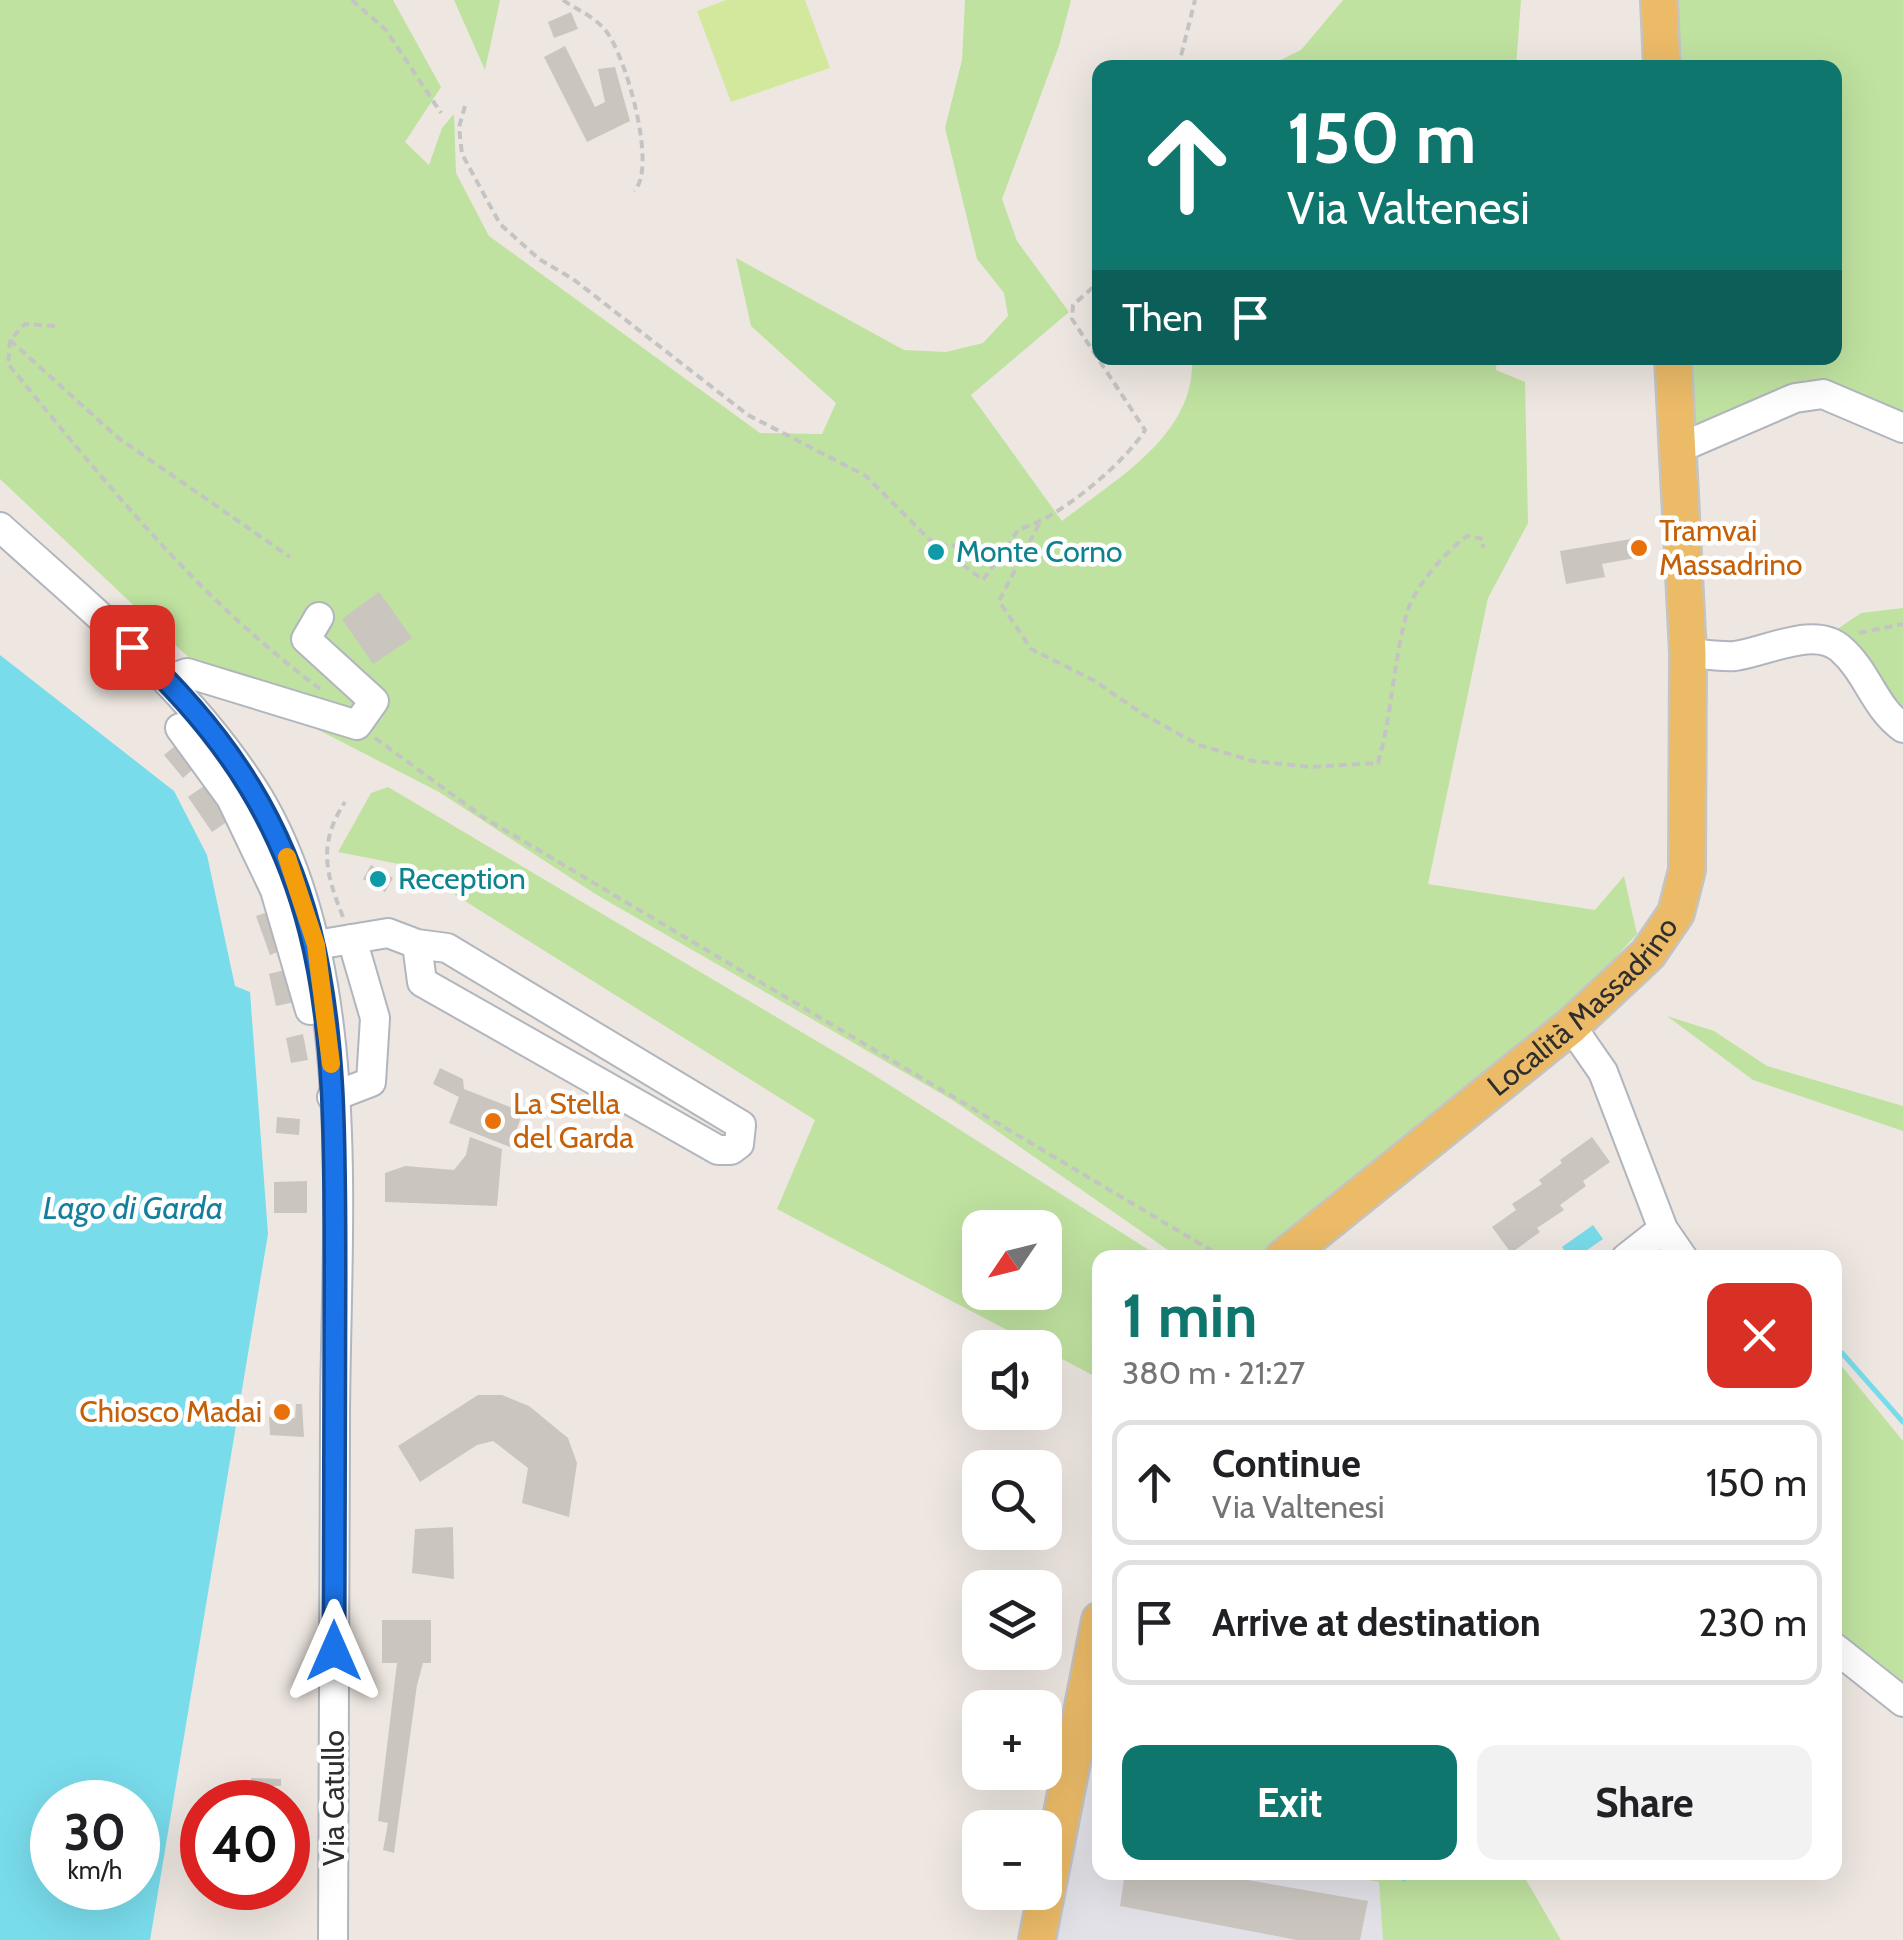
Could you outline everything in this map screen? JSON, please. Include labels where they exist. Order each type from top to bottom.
[{"type":"main road","points":[[1659,0],[1662,60]]},
{"type":"main road","name":"Località Massadrino","points":[[1293,1250],[1571,1026],[1648,954],[1676,912],[1688,870],[1693,654],[1684,443],[1675,365]]},
{"type":"main road","points":[[1037,1940],[1092,1662]]},
{"type":"street","points":[[1684,443],[1795,398],[1823,394],[1903,428]]},
{"type":"street","points":[[0,526],[168,680],[212,728],[259,800],[284,848],[316,945],[329,1022],[332,1098],[328,1136]]},
{"type":"street","points":[[168,680],[188,673],[344,722],[374,701],[306,639],[319,617]]},
{"type":"street","points":[[1693,654],[1734,656],[1808,640],[1836,644],[1858,666],[1884,714],[1903,728]]},
{"type":"street","points":[[180,728],[231,798],[275,890],[309,997],[328,1136]]},
{"type":"street","points":[[316,945],[388,933],[417,944],[447,948],[709,1104],[740,1125],[740,1144],[731,1150],[718,1150],[422,982],[417,944]]},
{"type":"street","points":[[332,1098],[371,1082],[374,1018],[352,940]]},
{"type":"street","points":[[1571,1026],[1603,1072],[1662,1229],[1677,1250]]},
{"type":"street","name":"Via Catullo","points":[[328,1136],[334,1940]]},
{"type":"street","points":[[1636,1250],[1662,1229]]},
{"type":"street","points":[[1842,1654],[1903,1702]]},
{"type":"path","points":[[352,0],[386,30],[441,113]]},
{"type":"path","points":[[563,0],[588,12],[608,34],[621,62],[646,157],[641,185],[634,192]]},
{"type":"path","points":[[1179,60],[1194,0]]},
{"type":"path","points":[[464,106],[459,127],[462,154],[500,224],[539,259],[573,279],[722,396],[773,430],[866,476],[934,544],[959,546],[963,565],[983,580],[1019,529],[1039,524]]},
{"type":"path","points":[[1092,288],[1072,305],[1072,319],[1092,349]]},
{"type":"path","points":[[54,326],[26,324],[10,340],[8,364],[161,549],[253,638],[338,702],[344,722],[483,817],[1211,1250]]},
{"type":"path","points":[[10,340],[116,437],[290,557]]},
{"type":"path","points":[[1102,365],[1145,430],[1136,446],[1039,524],[999,601],[1031,650],[1095,680],[1141,713],[1200,745],[1253,761],[1311,767],[1378,763],[1391,718],[1406,613],[1448,551],[1467,536],[1483,538],[1483,548]]},
{"type":"path","points":[[1836,644],[1844,636],[1903,624]]},
{"type":"path","points":[[346,802],[328,828],[326,852],[329,877],[352,940]]},
{"type":"shaded area","points":[[1092,1710],[1092,1880],[1371,1880],[1380,1882],[1383,1940],[1050,1940],[1055,1910],[1062,1910],[1062,1874]]},
{"type":"green space","points":[[0,0],[393,0],[441,87],[405,142],[429,165],[442,128],[454,114],[456,173],[489,236],[760,433],[822,434],[836,403],[751,326],[736,258],[904,350],[946,352],[983,343],[1008,316],[1004,293],[977,259],[945,128],[962,60],[965,0],[1071,0],[1059,46],[1002,199],[1017,241],[1069,312],[971,395],[1062,521],[1128,471],[1167,432],[1181,410],[1190,385],[1191,365],[1496,365],[1496,370],[1525,382],[1528,523],[1488,598],[1428,884],[1595,910],[1624,876],[1637,934],[1581,995],[1569,1018],[1271,1250],[1168,1250],[954,1101],[597,895],[439,792],[202,670],[0,479]]},
{"type":"green space","points":[[454,0],[500,0],[485,70]]},
{"type":"green space","points":[[726,0],[805,0],[830,68],[731,102],[697,11]]},
{"type":"green space","points":[[1343,0],[1521,0],[1517,60],[1280,60],[1301,50]]},
{"type":"green space","points":[[1672,0],[1903,0],[1903,414],[1890,415],[1805,380],[1689,430],[1686,365],[1842,365],[1842,60],[1675,60]]},
{"type":"green space","points":[[1903,608],[1903,715],[1833,632],[1861,613]]},
{"type":"green space","points":[[388,787],[869,1072],[1149,1250],[1092,1250],[1092,1375],[1062,1359],[1062,1330],[1007,1330],[969,1310],[1062,1310],[1062,1210],[962,1210],[962,1306],[777,1209],[815,1120],[409,866],[338,852],[371,793]]},
{"type":"green space","points":[[1667,1016],[1714,1031],[1767,1066],[1903,1106],[1903,1131],[1753,1080]]},
{"type":"green space","points":[[1842,1367],[1903,1441],[1903,1689],[1842,1640]]},
{"type":"green space","points":[[1369,1880],[1526,1880],[1561,1940],[1383,1940],[1379,1882]]},
{"type":"water","name":"Lago di Garda","points":[[0,655],[174,791],[207,855],[235,986],[250,992],[268,1234],[160,1880],[160,1780],[30,1780],[30,1910],[155,1910],[150,1940],[0,1940]]},
{"type":"water","points":[[1593,1225],[1603,1239],[1587,1250],[1562,1247]]},
{"type":"building","points":[[571,12],[578,29],[554,38],[548,22]]},
{"type":"building","points":[[565,46],[595,107],[605,102],[598,69],[615,67],[630,121],[587,142],[544,57]]},
{"type":"building","points":[[1643,537],[1646,556],[1602,564],[1605,577],[1566,584],[1560,551]]},
{"type":"building","points":[[379,592],[412,638],[373,664],[342,619]]},
{"type":"building","points":[[180,742],[199,764],[183,778],[164,755]]},
{"type":"building","points":[[210,782],[234,817],[212,832],[188,797]]},
{"type":"building","name":"Reception","points":[[371,865],[393,878],[385,892],[363,879]]},
{"type":"building","points":[[274,910],[287,948],[270,955],[256,916]]},
{"type":"building","points":[[292,968],[299,1001],[276,1006],[269,974]]},
{"type":"building","points":[[303,1034],[308,1060],[291,1063],[286,1038]]},
{"type":"building","points":[[440,1068],[463,1079],[464,1089],[523,1112],[510,1147],[449,1123],[459,1097],[433,1084]]},
{"type":"building","points":[[277,1117],[300,1119],[299,1135],[276,1133]]},
{"type":"building","points":[[470,1137],[502,1149],[497,1206],[385,1202],[385,1173],[405,1166],[454,1170],[466,1155]]},
{"type":"building","points":[[1592,1137],[1610,1162],[1583,1181],[1586,1186],[1560,1205],[1564,1210],[1537,1228],[1540,1232],[1515,1250],[1509,1250],[1492,1227],[1516,1210],[1512,1204],[1542,1184],[1539,1180],[1562,1163],[1560,1160]]},
{"type":"building","points":[[307,1181],[307,1213],[274,1213],[274,1182]]},
{"type":"building","points":[[478,1395],[502,1395],[529,1406],[568,1438],[577,1463],[569,1517],[522,1503],[528,1468],[493,1441],[477,1445],[420,1482],[398,1446]]},
{"type":"building","points":[[296,1404],[302,1404],[304,1437],[270,1435],[269,1417],[295,1418]]},
{"type":"building","points":[[453,1527],[454,1579],[412,1573],[415,1529]]},
{"type":"building","points":[[382,1620],[431,1620],[431,1663],[423,1663],[417,1685],[394,1853],[383,1850],[388,1823],[378,1821],[397,1663],[382,1663]]},
{"type":"building","points":[[1124,1880],[1248,1880],[1368,1901],[1360,1940],[1297,1940],[1120,1906]]},
{"type":"waterway","points":[[1842,1353],[1903,1422]]},
{"type":"slow traffic","points":[[287,857],[316,945],[329,1022],[331,1064]]},
{"type":"place","name":"Tramvai Massadrino","points":[[1639,548]]},
{"type":"place","name":"Monte Corno","points":[[936,552]]},
{"type":"place","name":"Reception","points":[[378,879]]},
{"type":"place","name":"La Stella del Garda","points":[[493,1121]]},
{"type":"place","name":"Chiosco Madai","points":[[282,1412]]},
{"type":"route","points":[[132,647],[212,728],[259,800],[284,848],[316,945],[329,1022],[336,1170],[334,1651]]}]
